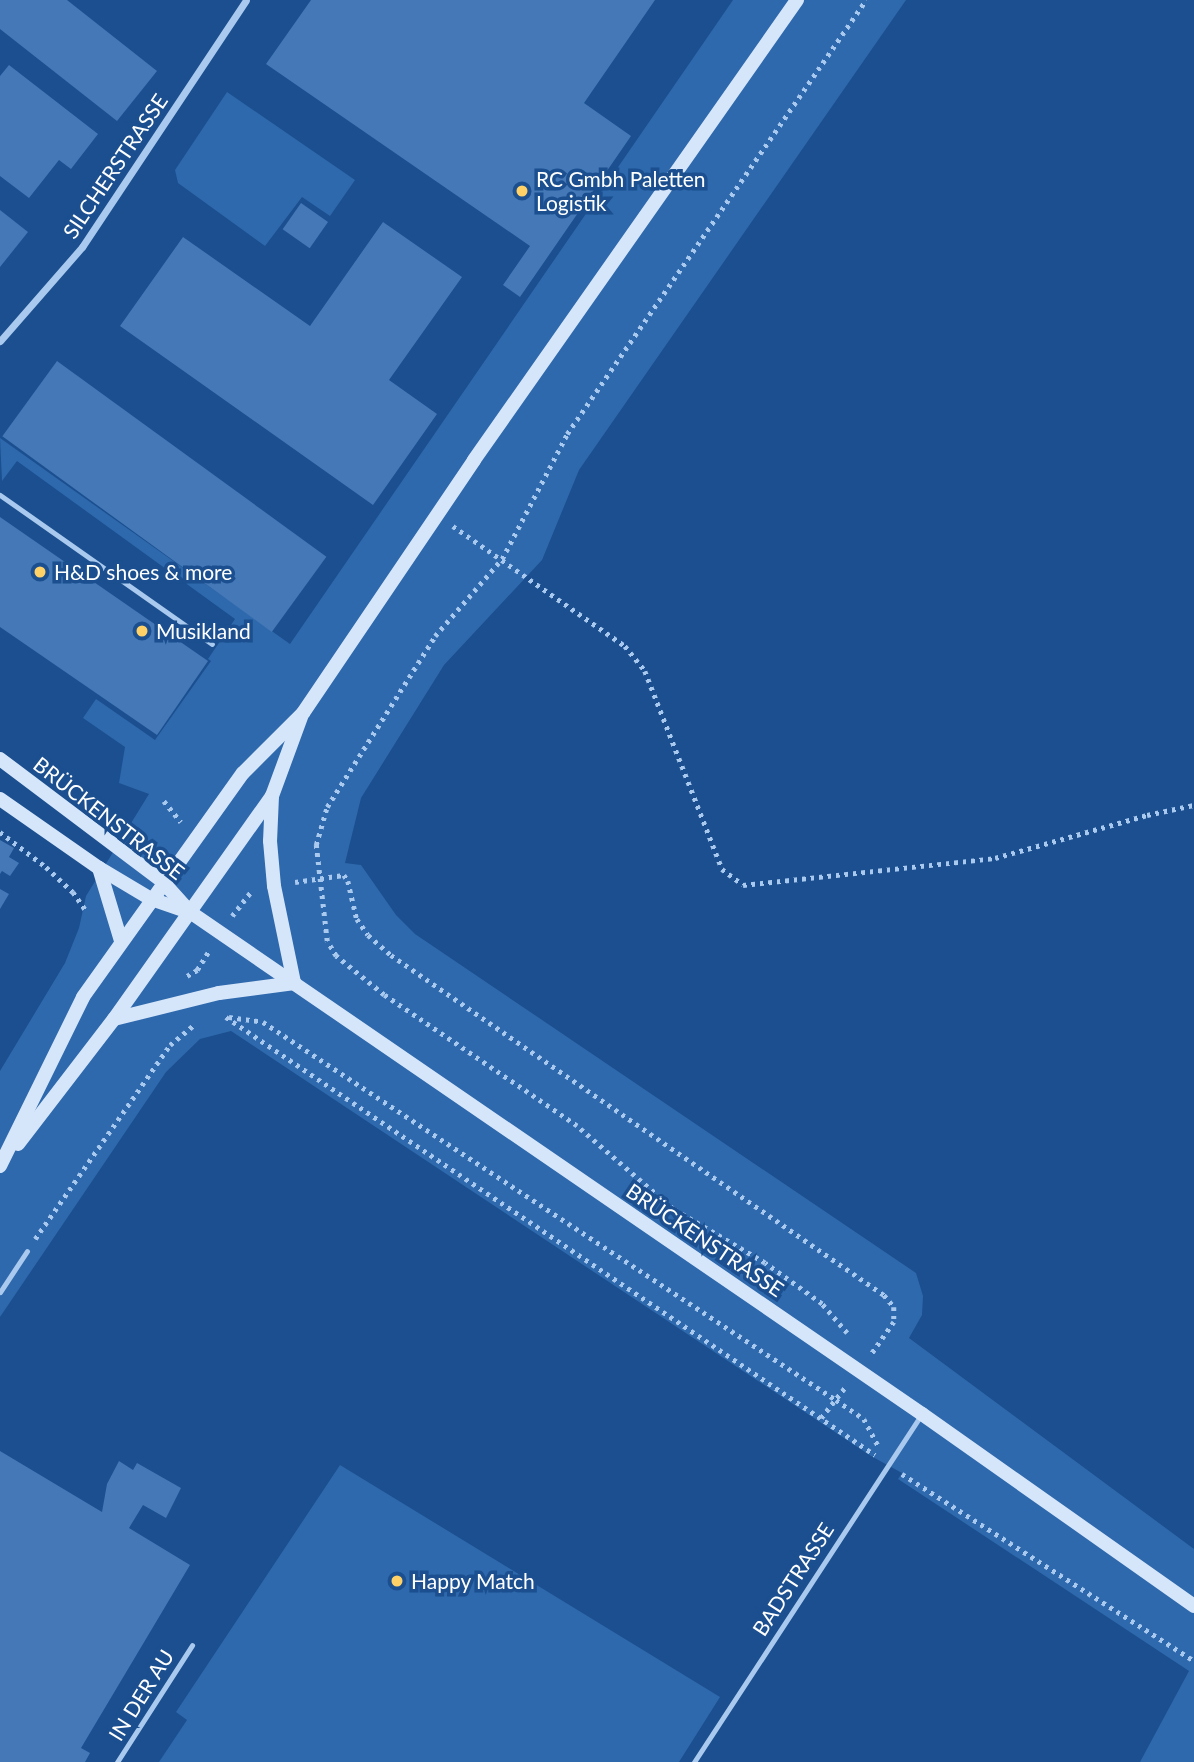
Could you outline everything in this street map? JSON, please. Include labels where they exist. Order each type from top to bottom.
[{"type":"main road","points":[[0,1167],[83,997],[121,941],[243,773],[303,713],[797,0]]},
{"type":"main road","points":[[0,1167],[114,1019],[272,796],[303,713]]},
{"type":"main road","name":"BRÜCKENSTRASSE","points":[[0,759],[163,882],[190,912],[220,934],[922,1414],[1194,1606]]},
{"type":"main road","points":[[114,1019],[219,993],[294,983],[274,886],[270,841],[272,796]]},
{"type":"main road","name":"BRÜCKENSTRASSE","points":[[0,799],[99,869],[151,899],[190,912]]},
{"type":"main road","points":[[99,869],[121,941]]},
{"type":"street","name":"SILCHERSTRASSE","points":[[0,341],[82,247],[246,0]]},
{"type":"lane","points":[[0,495],[212,644]]},
{"type":"lane","points":[[0,1292],[27,1251]]},
{"type":"lane","name":"BADSTRASSE","points":[[694,1762],[887,1463],[922,1414]]},
{"type":"lane","name":"IN DER AU","points":[[117,1762],[192,1645]]},
{"type":"path","points":[[853,1340],[822,1304],[765,1263],[673,1209],[577,1126],[384,995],[336,956],[327,941],[316,845],[327,807],[435,636],[502,559],[567,434],[866,0]]},
{"type":"path","points":[[437,516],[625,646],[645,671],[722,869],[743,885],[995,858],[1147,815],[1194,805]]},
{"type":"path","points":[[0,832],[74,892],[95,923],[121,941]]},
{"type":"path","points":[[180,981],[197,970],[249,891],[318,877],[344,875],[348,881],[357,919],[368,935],[391,955],[884,1295],[894,1307],[894,1322],[872,1353],[862,1347]]},
{"type":"path","points":[[887,1463],[864,1419],[263,1021],[226,1017],[887,1463],[1194,1661]]},
{"type":"path","points":[[27,1251],[170,1045],[191,1026]]},
{"type":"shaded area","points":[[733,0],[906,0],[579,470],[542,560],[444,665],[361,798],[345,863],[361,865],[396,915],[415,934],[916,1273],[923,1296],[922,1315],[909,1338],[1194,1549],[1194,1762],[1140,1762],[1189,1671],[898,1479],[902,1473],[871,1456],[231,1031],[200,1039],[166,1072],[0,1317],[0,1071],[65,963],[79,928],[86,896],[149,794],[119,783],[125,747],[83,718],[96,699],[155,740],[211,661],[208,659],[235,619],[17,461],[2,481],[0,438],[290,644]]},
{"type":"shaded area","points":[[227,92],[355,180],[330,216],[302,197],[265,246],[178,183],[175,170]]},
{"type":"shaded area","name":"Happy Match","points":[[340,1465],[720,1697],[679,1762],[159,1762],[187,1720],[176,1712]]},
{"type":"building","points":[[0,0],[67,0],[157,71],[117,121],[0,29]]},
{"type":"building","name":"RC Gmbh Paletten Logistik","points":[[311,0],[655,0],[584,103],[631,136],[520,297],[503,285],[530,246],[266,64]]},
{"type":"building","points":[[9,65],[98,134],[71,169],[59,160],[29,198],[0,176],[0,76]]},
{"type":"building","points":[[301,203],[328,222],[310,248],[283,229]]},
{"type":"building","points":[[0,210],[28,232],[0,267]]},
{"type":"building","points":[[383,222],[462,277],[389,380],[437,414],[373,505],[120,326],[183,237],[310,326]]},
{"type":"building","points":[[57,361],[326,557],[272,632],[2,436]]},
{"type":"building","name":"H&D shoes & more","points":[[0,517],[208,661],[157,735],[0,627]]},
{"type":"building","points":[[0,840],[14,848],[9,857],[19,863],[10,876],[2,871],[0,874]]},
{"type":"building","points":[[0,889],[9,894],[0,909]]},
{"type":"building","points":[[0,1451],[102,1512],[107,1484],[119,1461],[133,1470],[137,1463],[181,1488],[166,1518],[143,1505],[129,1528],[190,1565],[81,1748],[90,1753],[85,1762],[0,1762]]},
{"type":"place","name":"RC Gmbh Paletten Logistik","points":[[522,191]]},
{"type":"place","name":"H&D shoes & more","points":[[40,572]]},
{"type":"place","name":"Musikland","points":[[142,631]]},
{"type":"place","name":"Happy Match","points":[[397,1581]]}]
